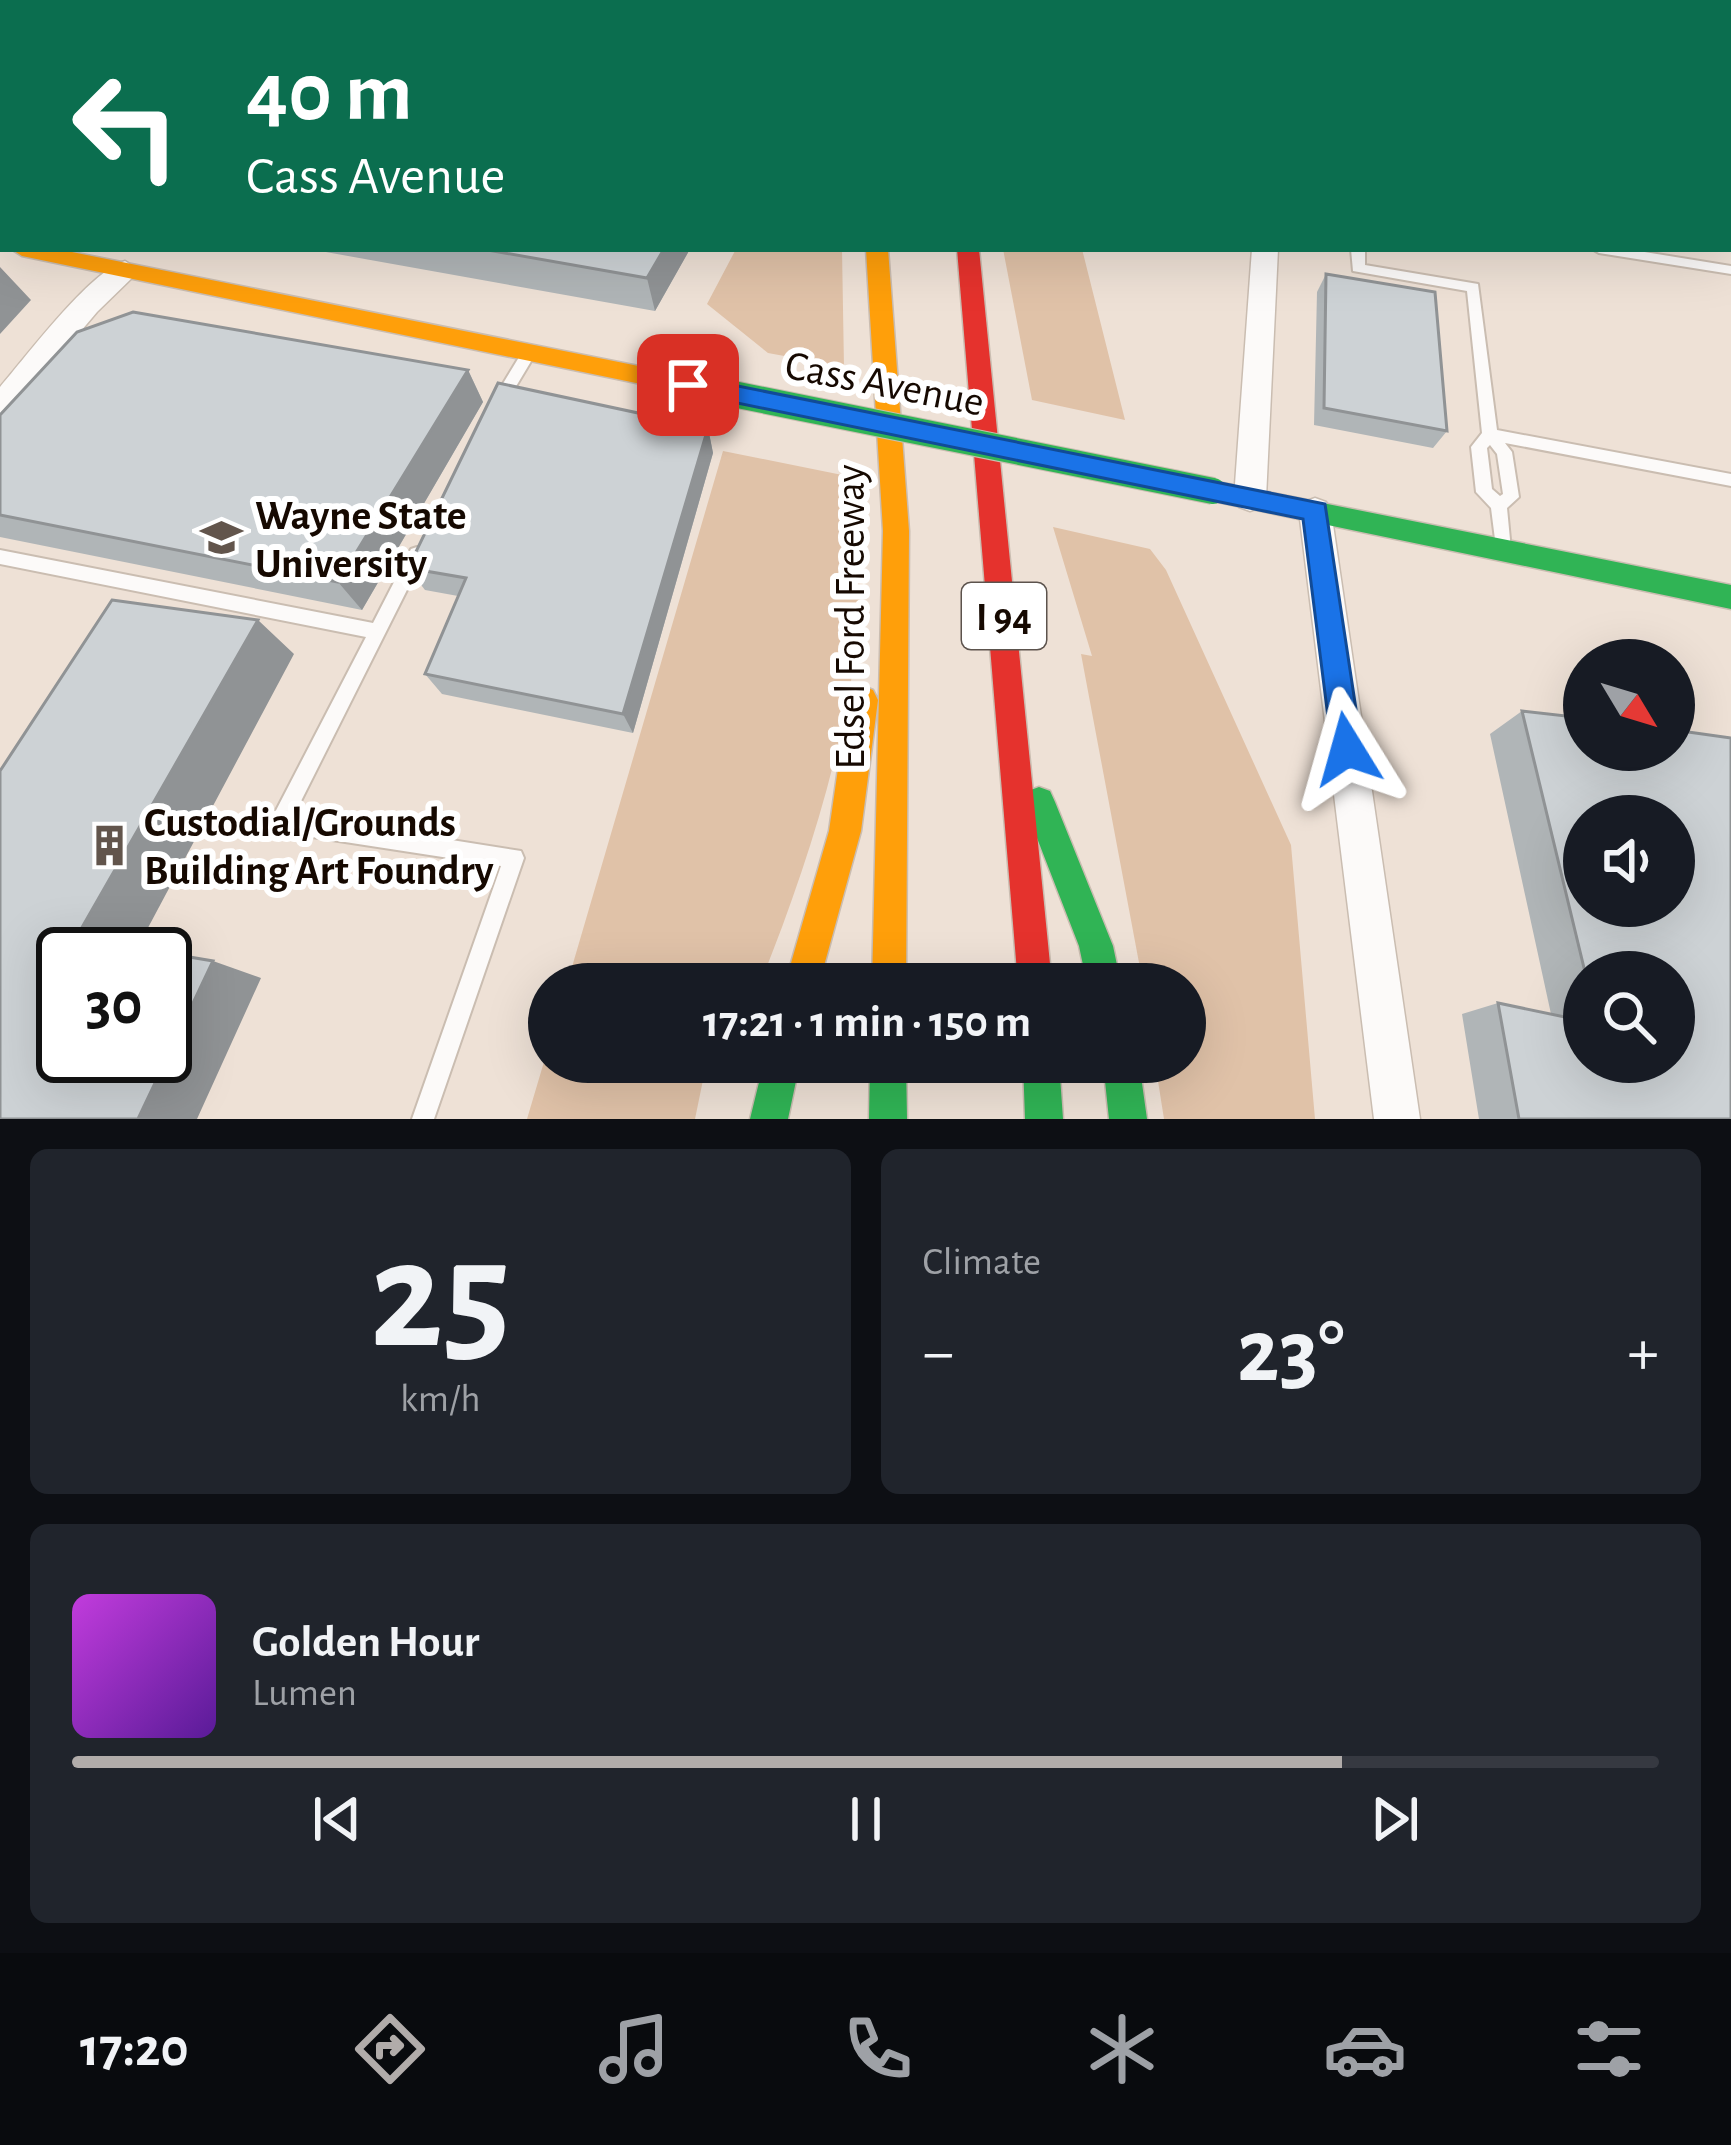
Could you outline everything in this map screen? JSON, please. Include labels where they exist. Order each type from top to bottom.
[{"type":"main road","name":"Cass Avenue","points":[[52,252],[131,260],[529,352],[1731,597]]},
{"type":"main road","points":[[131,260],[161,252]]},
{"type":"main road","name":"Edsel Ford Freeway","points":[[877,252],[896,531],[890,963]]},
{"type":"main road","name":"I 94","points":[[968,252],[1033,963]]},
{"type":"main road","points":[[808,963],[844,831],[878,596],[896,531]]},
{"type":"main road","points":[[1016,746],[1100,963]]},
{"type":"main road","points":[[769,1119],[777,1083]]},
{"type":"main road","points":[[887,1119],[888,1083]]},
{"type":"main road","points":[[1042,1083],[1044,1119]]},
{"type":"main road","points":[[1124,1083],[1128,1119]]},
{"type":"street","points":[[1250,498],[1265,252]]},
{"type":"street","points":[[0,407],[131,260]]},
{"type":"street","points":[[1315,511],[1397,1119]]},
{"type":"lane","points":[[1358,252],[1358,268],[1473,287],[1490,434],[1504,452],[1510,496],[1499,505]]},
{"type":"lane","points":[[1618,252],[1731,270]]},
{"type":"lane","points":[[485,427],[529,352]]},
{"type":"lane","points":[[1490,434],[1731,480]]},
{"type":"lane","points":[[1490,434],[1479,447],[1484,492],[1499,505],[1503,550]]},
{"type":"lane","points":[[423,1119],[514,858],[280,822],[430,529]]},
{"type":"lane","points":[[0,556],[376,631]]},
{"type":"shaded area","points":[[734,252],[842,252],[844,367],[768,353],[707,304]]},
{"type":"shaded area","points":[[1004,252],[1083,252],[1125,420],[1032,400]]},
{"type":"shaded area","points":[[723,451],[862,479],[861,608],[840,737],[804,863],[768,963],[573,963]]},
{"type":"shaded area","points":[[1053,527],[1150,549],[1166,570],[1291,845],[1315,1119],[1164,1119],[1158,1083],[1206,1083],[1206,963],[1139,963],[1081,654],[1092,656]]},
{"type":"shaded area","points":[[538,1083],[702,1083],[695,1119],[527,1119]]},
{"type":"building","points":[[499,252],[662,252],[647,278]]},
{"type":"building","points":[[1326,274],[1435,292],[1447,431],[1324,408]]},
{"type":"building","points":[[133,312],[468,370],[338,582],[0,515],[0,415],[77,332]]},
{"type":"building","points":[[498,383],[708,428],[623,714],[425,674],[466,578],[408,568]]},
{"type":"building","points":[[112,600],[258,620],[82,927],[36,927],[36,1083],[155,1083],[138,1119],[0,1119],[0,771]]},
{"type":"building","points":[[1522,711],[1563,716],[1563,771],[1695,771],[1695,733],[1731,738],[1731,1119],[1519,1119],[1498,1003],[1563,1017],[1563,1083],[1695,1083],[1695,951],[1580,951],[1574,927],[1695,927],[1695,795],[1563,795],[1563,881]]},
{"type":"building","points":[[192,957],[213,961],[192,1005]]},
{"type":"traffic: fast","points":[[728,393],[1213,491]]},
{"type":"traffic: fast","points":[[1213,491],[1731,597]]},
{"type":"traffic: fast","points":[[1039,802],[1100,963]]},
{"type":"traffic: fast","points":[[769,1119],[777,1083]]},
{"type":"traffic: fast","points":[[888,1083],[888,1119]]},
{"type":"traffic: fast","points":[[1042,1083],[1044,1119]]},
{"type":"traffic: fast","points":[[1124,1083],[1128,1119]]},
{"type":"traffic: slow","points":[[37,252],[728,393]]},
{"type":"traffic: slow","points":[[877,252],[896,531],[889,963]]},
{"type":"traffic: slow","points":[[808,963],[845,831],[863,700]]},
{"type":"traffic: jam","points":[[968,252],[1033,963]]},
{"type":"place","name":"Wayne State University","points":[[221,538]]},
{"type":"place","name":"Custodial/Grounds Building Art Foundry","points":[[110,845]]},
{"type":"route","points":[[688,385],[1315,511],[1347,749]]}]
